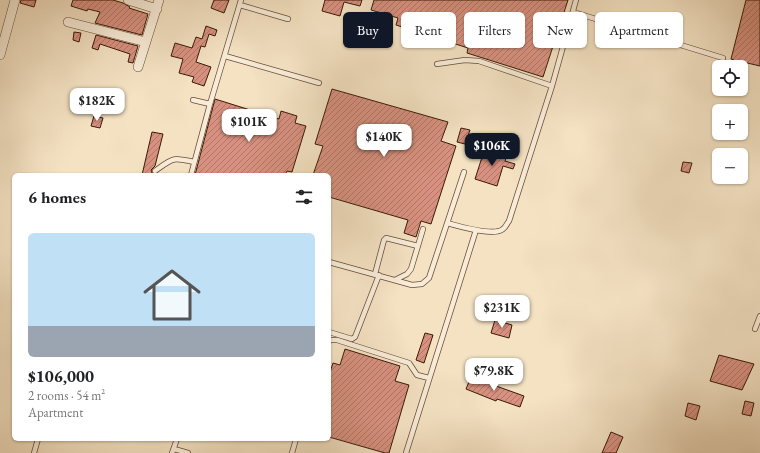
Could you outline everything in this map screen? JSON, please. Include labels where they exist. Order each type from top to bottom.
[{"type":"street","points":[[0,55],[15,0]]},
{"type":"street","points":[[128,0],[158,4],[138,66]]},
{"type":"street","points":[[68,22],[146,42]]},
{"type":"lane","points":[[574,12],[576,0]]},
{"type":"lane","points":[[191,173],[210,104],[241,3],[288,19]]},
{"type":"lane","points":[[587,16],[723,58]]},
{"type":"lane","points":[[447,223],[476,230],[499,231],[503,229],[509,221],[563,48]]},
{"type":"lane","points":[[225,56],[320,83]]},
{"type":"lane","points":[[437,64],[465,60],[479,62],[552,86]]},
{"type":"lane","points":[[192,100],[210,104]]},
{"type":"lane","points":[[155,171],[173,159],[178,158],[194,162]]},
{"type":"lane","points":[[331,263],[412,285],[422,284],[429,278],[464,172]]},
{"type":"lane","points":[[395,280],[404,276],[411,270],[423,229]]},
{"type":"lane","points":[[407,452],[476,230]]},
{"type":"lane","points":[[331,333],[352,339],[355,338],[377,275],[384,240],[386,238],[418,246]]},
{"type":"lane","points":[[756,329],[760,316]]},
{"type":"lane","points":[[331,340],[337,340],[409,364],[417,375],[429,378]]},
{"type":"lane","points":[[34,453],[37,441]]},
{"type":"lane","points":[[176,441],[173,451],[188,453]]},
{"type":"lane","points":[[292,453],[295,441]]},
{"type":"building","points":[[21,0],[36,0],[34,7],[20,3]]},
{"type":"building","points":[[73,0],[113,0],[123,3],[130,7],[129,8],[148,14],[142,35],[95,23],[100,12],[88,9],[87,11],[71,6]]},
{"type":"building","points":[[214,0],[229,0],[224,13],[211,8]]},
{"type":"building","points":[[325,0],[362,0],[360,6],[344,2],[340,16],[322,11]]},
{"type":"building","points":[[374,0],[568,0],[564,12],[533,12],[533,48],[552,48],[543,77],[467,53],[468,48],[525,48],[525,12],[464,12],[464,47],[456,44],[456,12],[401,12],[401,27],[396,25],[398,18],[393,17],[393,12],[378,12],[371,10]]},
{"type":"building","points":[[746,0],[760,0],[760,66],[748,63],[748,60],[731,59]]},
{"type":"building","points":[[206,26],[217,30],[215,36],[209,34],[205,47],[201,46],[196,62],[211,67],[204,86],[192,82],[194,77],[179,73],[183,59],[171,56],[175,43],[192,48],[196,37],[202,39]]},
{"type":"building","points":[[74,32],[81,33],[79,42],[73,40]]},
{"type":"building","points":[[96,35],[138,46],[133,63],[128,62],[130,54],[100,44],[98,50],[92,48]]},
{"type":"building","points":[[332,89],[448,122],[441,141],[456,146],[431,224],[421,221],[416,237],[404,233],[408,220],[331,198],[331,173],[314,173],[323,146],[315,144]]},
{"type":"building","points":[[215,99],[279,119],[281,111],[297,116],[295,123],[306,126],[292,172],[196,173]]},
{"type":"building","points":[[94,116],[103,118],[100,128],[91,126]]},
{"type":"building","points":[[461,128],[470,130],[465,144],[457,142]]},
{"type":"building","points":[[152,132],[163,134],[155,166],[151,170],[152,173],[142,173]]},
{"type":"building","points":[[485,148],[507,155],[505,161],[515,164],[513,169],[503,166],[497,186],[475,179]]},
{"type":"building","points":[[683,162],[692,163],[689,173],[681,171]]},
{"type":"building","points":[[495,320],[512,325],[509,338],[491,333]]},
{"type":"building","points":[[425,333],[433,335],[424,363],[416,360]]},
{"type":"building","points":[[345,349],[400,366],[395,381],[409,385],[389,453],[331,438],[331,369],[333,363],[340,365]]},
{"type":"building","points":[[719,355],[754,364],[742,390],[710,381]]},
{"type":"building","points":[[471,377],[524,396],[520,407],[497,399],[496,401],[466,389]]},
{"type":"building","points":[[745,401],[754,403],[751,416],[742,414]]},
{"type":"building","points":[[688,403],[700,406],[696,420],[685,416]]},
{"type":"building","points":[[611,432],[623,437],[616,453],[602,453]]}]
